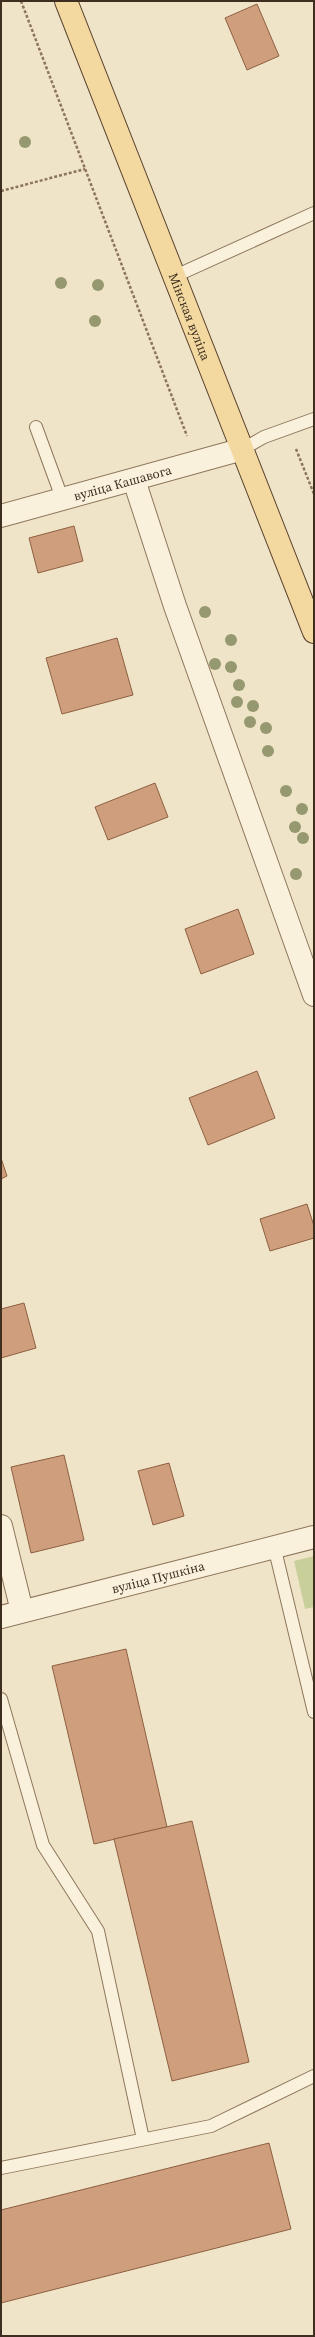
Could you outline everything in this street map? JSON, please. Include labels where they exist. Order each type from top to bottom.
[{"type":"main road","name":"Мінская вуліца","points":[[66,1],[173,277],[243,449],[314,632]]},
{"type":"street","name":"вуліца Кашавога","points":[[1,516],[62,498],[197,464],[243,449]]},
{"type":"street","points":[[134,480],[175,606],[314,995]]},
{"type":"street","points":[[1,1526],[22,1611]]},
{"type":"street","name":"вуліца Пушкіна","points":[[1,1617],[314,1537]]},
{"type":"lane","points":[[173,277],[314,213]]},
{"type":"lane","points":[[243,449],[264,437],[314,419]]},
{"type":"lane","points":[[36,427],[62,498]]},
{"type":"lane","points":[[274,1546],[314,1712]]},
{"type":"lane","points":[[1,1699],[43,1845],[98,1931],[143,2139]]},
{"type":"lane","points":[[1,2168],[211,2126],[314,2076]]},
{"type":"path","points":[[21,1],[197,464]]},
{"type":"path","points":[[1,191],[85,169]]},
{"type":"green space","points":[[314,1556],[314,1607],[305,1609],[294,1561]]},
{"type":"building","points":[[257,4],[279,56],[247,70],[225,18]]},
{"type":"building","points":[[74,526],[83,561],[38,573],[29,538]]},
{"type":"building","points":[[117,638],[133,695],[62,714],[46,658]]},
{"type":"building","points":[[155,783],[168,817],[108,840],[95,807]]},
{"type":"building","points":[[238,909],[254,954],[201,974],[185,929]]},
{"type":"building","points":[[257,1071],[275,1118],[208,1145],[189,1098]]},
{"type":"building","points":[[1,1158],[7,1176],[1,1179]]},
{"type":"building","points":[[307,1204],[314,1226],[314,1238],[270,1251],[260,1219]]},
{"type":"building","points":[[24,1303],[36,1348],[1,1358],[1,1309]]},
{"type":"building","points":[[64,1455],[84,1540],[31,1553],[11,1467]]},
{"type":"building","points":[[169,1463],[184,1516],[153,1525],[138,1471]]},
{"type":"building","points":[[126,1649],[167,1827],[94,1844],[52,1666]]},
{"type":"building","points":[[192,1821],[249,2062],[172,2081],[114,1839]]},
{"type":"building","points":[[269,2143],[291,2229],[1,2303],[1,2210]]}]
